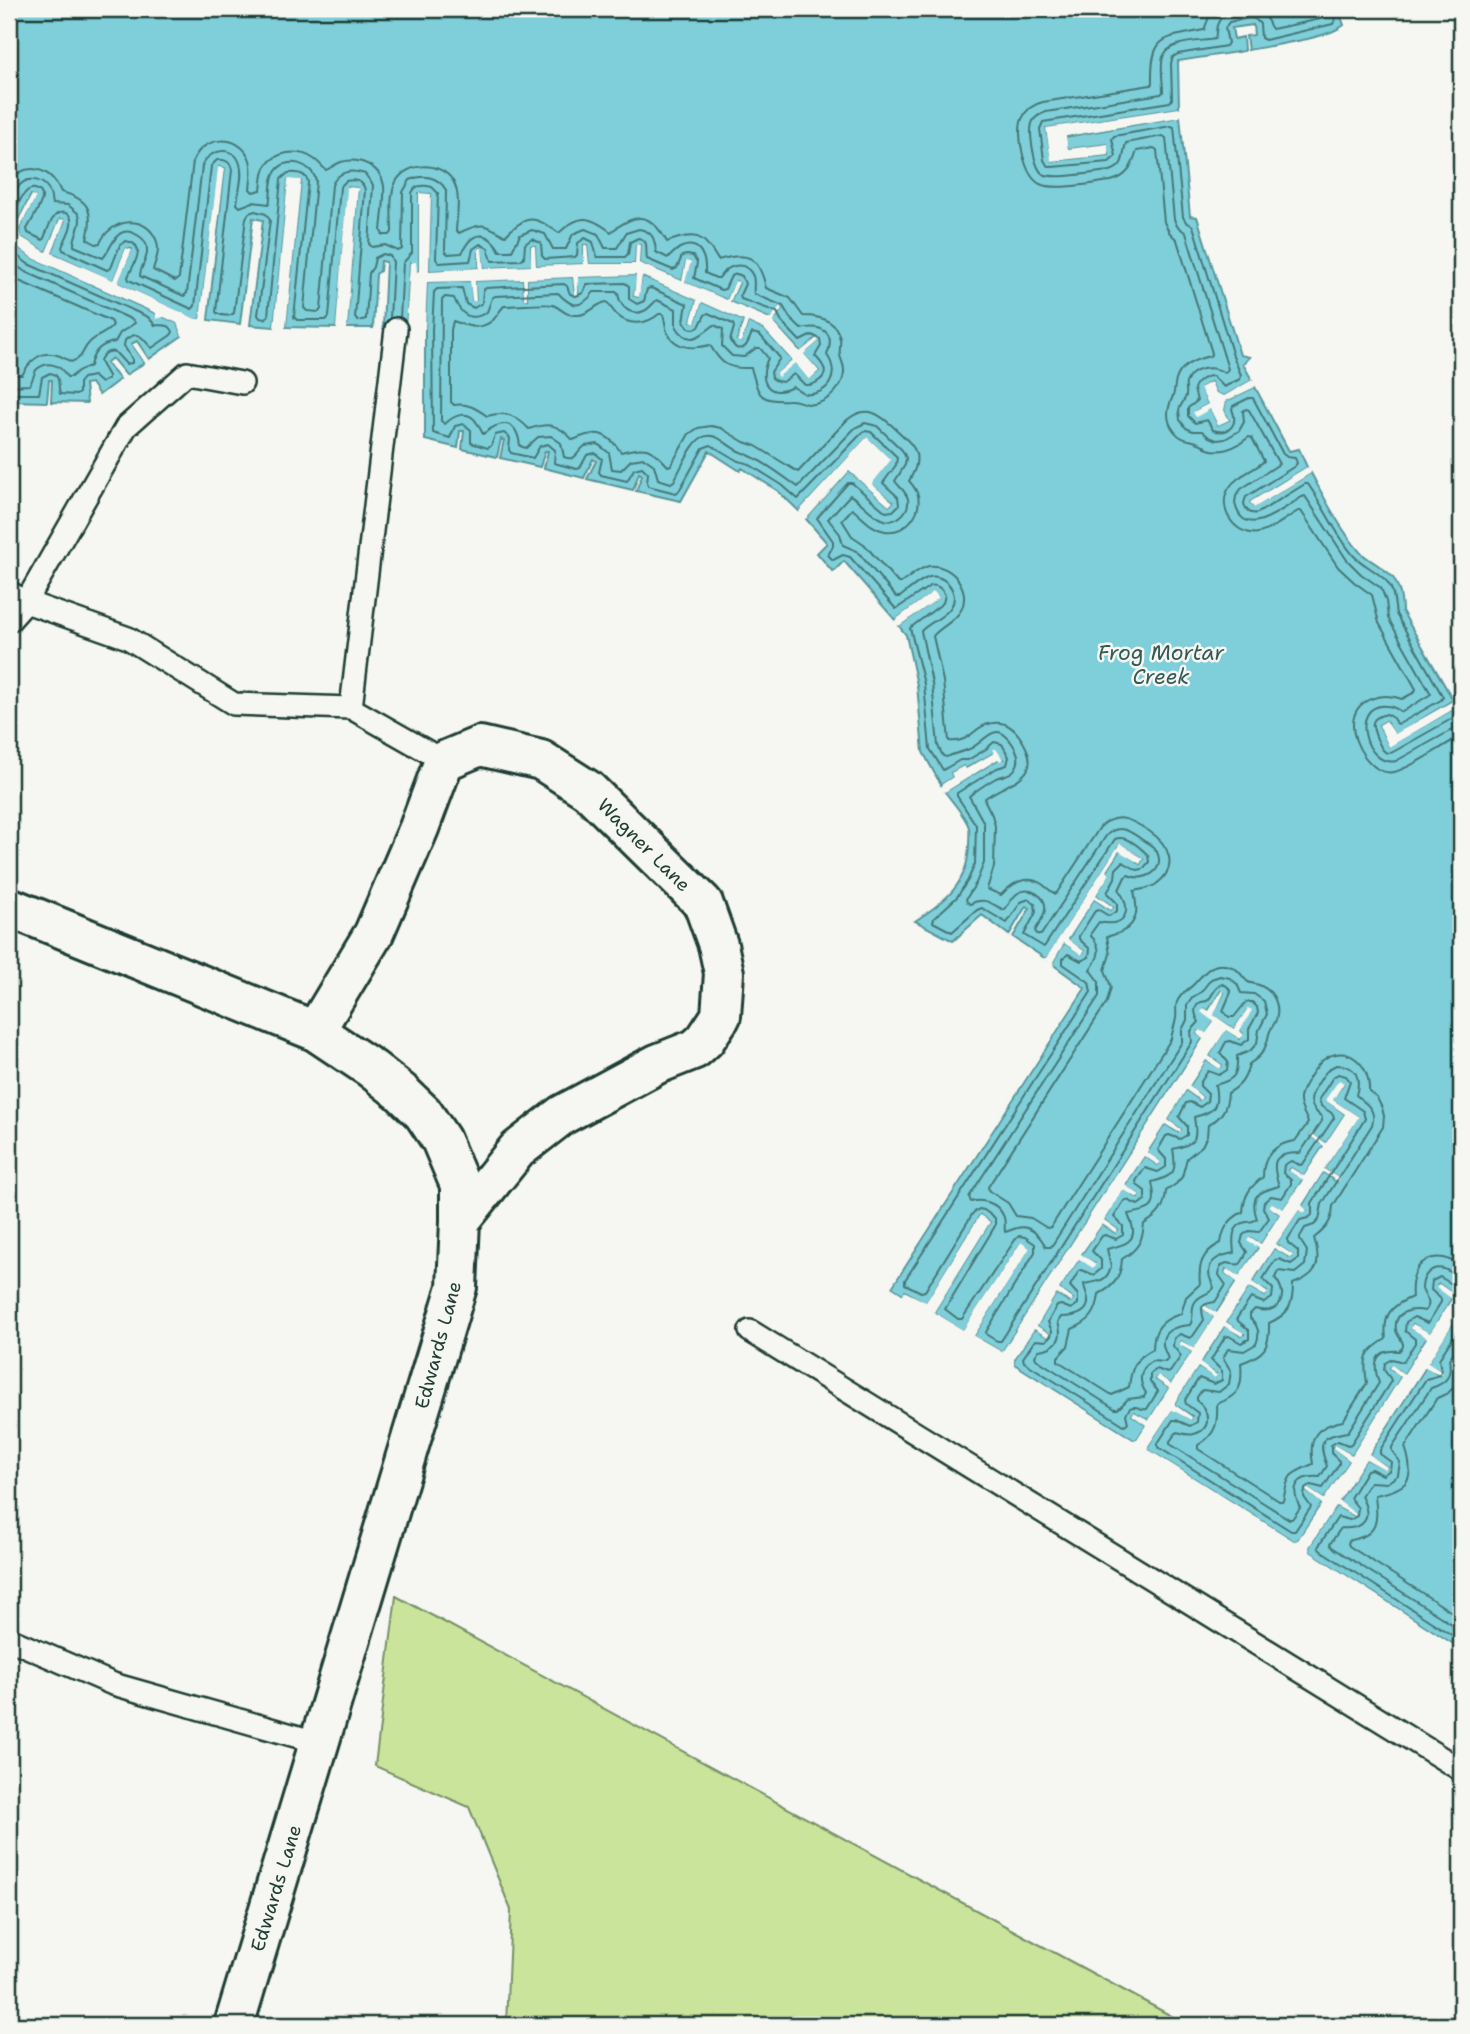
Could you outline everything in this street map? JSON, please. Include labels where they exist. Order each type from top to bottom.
[{"type":"street","name":"Wagner Lane","points":[[444,761],[480,746],[541,760],[588,790],[703,903],[718,945],[724,974],[721,1016],[705,1040],[695,1049],[657,1064],[562,1115],[517,1150],[460,1221]]},
{"type":"street","points":[[315,1031],[374,933],[419,828],[444,761]]},
{"type":"street","name":"Edwards Lane","points":[[9,907],[315,1031],[372,1069],[424,1113],[441,1140],[460,1185],[457,1287],[234,2025]]},
{"type":"lane","points":[[351,708],[396,329]]},
{"type":"lane","points":[[9,621],[18,597],[126,427],[187,373],[242,383]]},
{"type":"lane","points":[[18,597],[128,638],[234,704],[351,708],[444,761]]},
{"type":"lane","points":[[750,1331],[1461,1770]]},
{"type":"lane","points":[[9,1639],[113,1684],[320,1743]]},
{"type":"green space","points":[[396,1596],[1188,2025],[506,2025],[511,1910],[469,1807],[375,1766]]},
{"type":"water","name":"Frog Mortar Creek","points":[[9,9],[1338,9],[1344,25],[1325,34],[1248,50],[1246,36],[1254,35],[1253,25],[1232,28],[1234,39],[1243,37],[1244,51],[1178,61],[1179,108],[1046,128],[1052,161],[1109,155],[1107,144],[1068,149],[1065,137],[1180,117],[1190,216],[1197,217],[1240,355],[1250,357],[1243,364],[1252,380],[1224,396],[1216,393],[1211,382],[1201,388],[1208,404],[1194,412],[1210,408],[1218,425],[1229,420],[1224,410],[1226,401],[1255,387],[1289,451],[1299,449],[1307,467],[1250,502],[1254,507],[1311,473],[1333,514],[1360,552],[1394,579],[1402,611],[1453,700],[1395,735],[1386,721],[1379,725],[1389,746],[1457,707],[1461,714],[1461,1285],[1455,1295],[1439,1284],[1437,1286],[1452,1298],[1430,1334],[1413,1324],[1411,1328],[1427,1337],[1404,1374],[1392,1366],[1390,1368],[1401,1377],[1352,1455],[1333,1447],[1350,1461],[1324,1499],[1307,1489],[1306,1491],[1322,1503],[1298,1540],[1294,1541],[1149,1450],[1148,1446],[1172,1409],[1191,1419],[1192,1416],[1175,1405],[1175,1402],[1198,1367],[1215,1377],[1216,1374],[1200,1364],[1225,1325],[1241,1336],[1244,1334],[1226,1322],[1249,1287],[1265,1296],[1267,1292],[1252,1283],[1274,1248],[1291,1258],[1292,1255],[1276,1244],[1299,1209],[1306,1210],[1302,1206],[1323,1172],[1337,1182],[1339,1179],[1324,1169],[1358,1117],[1332,1100],[1344,1083],[1326,1100],[1345,1114],[1326,1143],[1311,1134],[1310,1136],[1324,1145],[1304,1176],[1291,1168],[1289,1170],[1303,1179],[1283,1210],[1269,1206],[1280,1214],[1261,1244],[1250,1237],[1259,1247],[1239,1277],[1226,1269],[1225,1273],[1237,1281],[1216,1313],[1205,1306],[1202,1308],[1215,1316],[1194,1349],[1181,1341],[1179,1344],[1192,1352],[1171,1384],[1158,1376],[1155,1379],[1169,1388],[1149,1420],[1134,1412],[1132,1415],[1146,1425],[1137,1439],[1134,1440],[1014,1364],[1034,1329],[1048,1337],[1050,1334],[1037,1326],[1056,1294],[1070,1302],[1073,1299],[1059,1289],[1079,1259],[1096,1264],[1081,1255],[1102,1224],[1115,1233],[1118,1230],[1104,1220],[1123,1189],[1138,1198],[1139,1195],[1125,1186],[1144,1156],[1158,1165],[1160,1162],[1147,1153],[1165,1124],[1179,1133],[1181,1129],[1168,1120],[1186,1090],[1199,1100],[1202,1097],[1189,1087],[1206,1060],[1220,1068],[1222,1065],[1209,1056],[1226,1029],[1240,1039],[1243,1034],[1240,1031],[1248,1009],[1234,1029],[1213,1015],[1224,993],[1221,991],[1208,1011],[1204,1008],[1214,1022],[1206,1034],[1199,1031],[1197,1034],[1203,1038],[1002,1352],[974,1336],[1029,1248],[1021,1243],[963,1331],[934,1312],[990,1222],[980,1215],[926,1303],[892,1287],[1085,988],[1053,962],[1064,943],[1082,954],[1084,951],[1068,940],[1094,899],[1110,910],[1113,907],[1096,895],[1120,850],[1140,864],[1143,859],[1120,844],[1046,959],[1013,937],[1030,908],[1026,906],[1009,935],[982,915],[953,941],[915,921],[953,890],[960,881],[968,859],[968,824],[945,792],[1003,759],[994,753],[965,769],[964,766],[951,773],[953,777],[941,785],[923,752],[917,685],[906,635],[899,626],[938,598],[934,592],[895,620],[844,561],[833,572],[817,553],[827,543],[806,519],[849,471],[889,506],[893,502],[871,484],[890,460],[867,438],[799,511],[778,491],[709,451],[681,501],[636,491],[642,475],[639,473],[633,490],[587,479],[596,461],[593,459],[584,478],[544,468],[548,451],[545,451],[540,467],[500,458],[504,440],[501,439],[497,457],[462,449],[464,431],[460,431],[458,448],[425,440],[427,282],[471,281],[472,300],[476,300],[475,281],[523,279],[524,298],[527,299],[527,279],[573,277],[575,296],[578,295],[577,277],[637,275],[634,296],[638,297],[642,276],[697,300],[691,321],[695,322],[702,302],[744,321],[737,340],[741,342],[748,322],[764,329],[792,360],[777,374],[795,362],[809,379],[819,371],[803,354],[818,341],[816,338],[801,352],[773,322],[782,309],[780,307],[771,319],[730,302],[739,283],[736,281],[727,300],[684,282],[690,262],[686,262],[682,281],[639,263],[640,245],[636,245],[635,264],[589,264],[587,245],[584,245],[584,264],[536,266],[535,246],[531,246],[532,266],[484,268],[481,248],[479,268],[429,271],[431,194],[419,193],[419,271],[410,263],[406,329],[383,328],[386,262],[381,261],[380,271],[376,274],[373,328],[347,328],[358,188],[348,187],[336,328],[286,327],[301,181],[288,180],[274,327],[250,325],[263,220],[253,218],[240,324],[208,320],[225,168],[219,167],[200,319],[196,320],[117,283],[132,249],[126,248],[113,281],[52,253],[65,220],[60,219],[46,252],[21,237],[19,229],[35,197],[31,195],[14,229],[9,226]]},
{"type":"water","points":[[9,240],[31,257],[177,323],[182,336],[149,359],[137,341],[131,344],[144,363],[126,375],[112,358],[106,363],[120,379],[99,395],[91,383],[85,384],[87,403],[51,402],[52,380],[49,380],[47,402],[10,401],[12,380],[9,379]]},
{"type":"water","points":[[1453,1322],[1461,1327],[1461,1649],[1310,1552],[1309,1547],[1336,1506],[1356,1515],[1339,1502],[1366,1459],[1386,1469],[1387,1467],[1369,1455],[1426,1367],[1440,1376],[1442,1374],[1427,1364]]},
{"type":"pier","points":[[1179,108],[1180,111],[1050,131],[1054,157],[1105,152],[1105,148],[1067,152],[1062,135],[1180,114],[1180,117],[1066,136],[1068,149],[1108,144],[1109,155],[1051,161],[1046,128]]},
{"type":"pier","points":[[218,167],[225,168],[206,320],[221,171],[204,320],[201,323],[194,323],[114,284],[45,255],[19,240],[16,232],[9,230],[9,226],[14,229],[32,195],[36,197],[19,229],[21,237],[46,252],[60,219],[65,220],[52,253],[113,280],[126,248],[132,250],[118,283],[200,319]]},
{"type":"pier","points":[[288,179],[301,180],[286,327],[283,327],[297,183],[291,183],[278,327],[274,327]]},
{"type":"pier","points":[[347,187],[358,188],[347,328],[343,328],[354,191],[350,191],[339,328],[336,328]]},
{"type":"pier","points":[[419,193],[431,194],[429,271],[479,268],[479,248],[482,248],[484,268],[531,266],[531,246],[535,246],[536,266],[584,264],[584,245],[587,245],[589,264],[635,264],[636,244],[640,245],[639,263],[682,281],[686,261],[691,262],[685,282],[727,300],[735,281],[739,282],[730,302],[770,319],[780,306],[782,309],[773,322],[800,352],[817,338],[819,341],[804,354],[819,371],[809,380],[795,363],[778,377],[776,374],[792,360],[764,329],[748,322],[741,343],[737,341],[744,321],[702,302],[695,323],[691,321],[697,300],[642,276],[639,297],[634,296],[636,275],[578,277],[578,296],[575,296],[573,277],[527,279],[527,299],[524,299],[523,279],[475,281],[476,301],[472,301],[470,281],[427,282],[425,329],[421,329],[426,279],[637,272],[766,326],[809,375],[814,371],[769,322],[638,266],[427,274],[427,197],[422,196],[422,272],[416,276],[413,271],[410,329],[406,329],[410,263],[416,262],[417,272],[419,271]]},
{"type":"pier","points":[[9,237],[32,254],[158,310],[160,314],[165,313],[179,320],[185,334],[182,336],[177,323],[164,317],[156,319],[156,313],[31,257],[9,240]]},
{"type":"pier","points":[[1252,380],[1253,383],[1238,391],[1254,384],[1255,387],[1226,401],[1224,410],[1229,420],[1218,425],[1210,409],[1196,417],[1193,412],[1208,404],[1200,388],[1211,382],[1216,393],[1224,396]]},
{"type":"pier","points":[[867,437],[891,460],[872,484],[893,502],[889,506],[849,471],[806,519],[804,516],[847,468],[851,468],[868,483],[886,461],[867,442],[801,513],[799,511]]},
{"type":"pier","points":[[1307,467],[1311,473],[1254,508],[1250,502]]},
{"type":"pier","points":[[934,591],[939,598],[899,626],[895,620]]},
{"type":"pier","points":[[1453,701],[1455,704],[1396,738],[1392,737],[1385,725],[1383,727],[1390,742],[1456,704],[1457,707],[1389,747],[1379,725],[1386,721],[1395,734]]},
{"type":"pier","points":[[993,749],[996,749],[1003,759],[998,759],[945,792],[943,789],[997,756],[967,773],[962,771],[956,774],[956,779],[943,788],[941,785],[953,777],[951,773],[964,766],[966,769],[994,753]]},
{"type":"pier","points":[[1120,843],[1143,859],[1140,864],[1119,851],[1106,871],[1110,874],[1096,895],[1113,907],[1111,910],[1094,899],[1068,939],[1084,951],[1082,955],[1064,943],[1053,962],[1055,966],[1050,961],[1059,945],[1048,961],[1042,958],[1046,958]]},
{"type":"pier","points":[[1050,965],[1084,988],[891,1287],[905,1296],[901,1297],[889,1290],[889,1285],[1081,989]]},
{"type":"pier","points":[[1222,990],[1224,993],[1214,1015],[1234,1029],[1248,1008],[1252,1010],[1240,1031],[1244,1035],[1240,1039],[1226,1030],[1209,1056],[1222,1065],[1220,1069],[1206,1060],[1189,1086],[1202,1097],[1200,1100],[1186,1090],[1168,1120],[1181,1129],[1180,1133],[1165,1124],[1147,1152],[1161,1162],[1158,1165],[1144,1156],[1125,1185],[1140,1195],[1138,1198],[1123,1190],[1104,1220],[1118,1230],[1116,1233],[1102,1224],[1081,1254],[1096,1264],[1093,1268],[1079,1259],[1059,1289],[1073,1299],[1071,1302],[1056,1294],[1037,1326],[1050,1334],[1048,1337],[1034,1329],[1014,1359],[1014,1365],[1133,1440],[1137,1439],[1146,1425],[1132,1415],[1134,1412],[1149,1420],[1169,1388],[1155,1379],[1158,1375],[1171,1384],[1192,1352],[1178,1344],[1181,1341],[1194,1348],[1214,1317],[1202,1308],[1204,1305],[1217,1313],[1237,1282],[1225,1273],[1227,1269],[1239,1276],[1259,1248],[1247,1241],[1250,1237],[1261,1244],[1280,1214],[1268,1206],[1272,1203],[1283,1209],[1303,1180],[1289,1171],[1291,1168],[1304,1176],[1324,1146],[1310,1136],[1311,1133],[1326,1143],[1345,1114],[1325,1100],[1339,1080],[1344,1083],[1333,1100],[1359,1117],[1324,1169],[1340,1179],[1338,1182],[1323,1172],[1302,1205],[1307,1210],[1304,1213],[1299,1210],[1276,1244],[1293,1255],[1291,1258],[1274,1248],[1252,1282],[1268,1293],[1265,1296],[1249,1287],[1226,1322],[1244,1333],[1242,1336],[1224,1326],[1200,1363],[1217,1375],[1215,1378],[1198,1367],[1175,1402],[1175,1405],[1192,1417],[1191,1420],[1172,1410],[1148,1446],[1149,1450],[1294,1541],[1298,1540],[1322,1504],[1306,1491],[1307,1488],[1324,1499],[1350,1461],[1333,1448],[1334,1445],[1352,1455],[1401,1377],[1390,1368],[1392,1365],[1404,1374],[1427,1338],[1410,1328],[1413,1324],[1430,1333],[1452,1299],[1436,1287],[1439,1284],[1455,1295],[1461,1285],[1461,1292],[1353,1462],[1301,1542],[1294,1545],[1147,1453],[1145,1446],[1354,1118],[1349,1114],[1240,1280],[1139,1442],[1132,1443],[1011,1365],[1011,1358],[1224,1026],[1218,1022],[1004,1355],[972,1339],[971,1336],[1025,1249],[1022,1247],[965,1333],[930,1312],[985,1223],[981,1220],[929,1305],[925,1306],[903,1294],[904,1291],[926,1302],[980,1215],[990,1222],[934,1312],[963,1330],[1021,1242],[1030,1248],[974,1336],[1002,1352],[1203,1039],[1197,1034],[1200,1030],[1206,1033],[1214,1022],[1201,1012],[1204,1008],[1209,1011]]},
{"type":"pier","points":[[1461,1307],[1456,1319],[1461,1322],[1461,1327],[1453,1323],[1428,1363],[1443,1373],[1441,1376],[1425,1367],[1369,1454],[1387,1467],[1386,1470],[1366,1459],[1339,1501],[1356,1514],[1355,1516],[1336,1506],[1309,1547],[1310,1552],[1461,1650],[1461,1653],[1308,1555],[1305,1547]]}]
